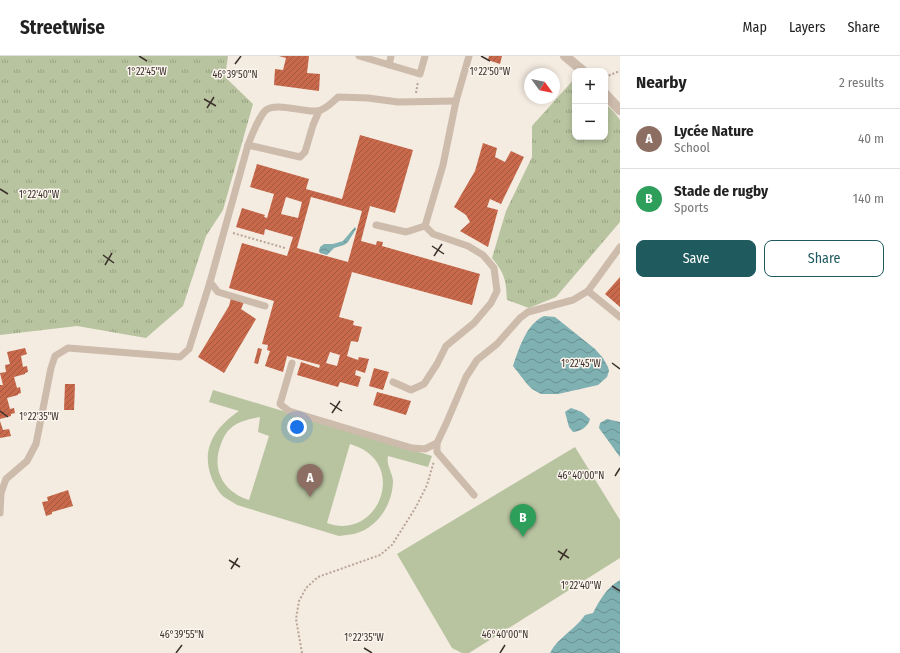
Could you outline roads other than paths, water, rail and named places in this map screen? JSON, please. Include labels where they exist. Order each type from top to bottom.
[{"type":"street","points":[[565,56],[579,68]]},
{"type":"street","points":[[608,97],[620,110]]},
{"type":"lane","points":[[359,56],[420,74],[425,56]]},
{"type":"lane","points":[[389,65],[391,56]]},
{"type":"lane","points":[[425,226],[443,165],[456,101],[469,56]]},
{"type":"lane","points":[[0,513],[0,493],[6,479],[27,461],[36,444],[51,368],[55,356],[68,348],[180,357],[188,349],[210,282],[248,145],[254,130],[266,110],[273,106],[319,111],[330,105],[338,97],[368,98],[398,102],[456,101]]},
{"type":"lane","points":[[248,145],[300,156],[305,152],[319,111]]},
{"type":"lane","points":[[376,225],[406,232],[425,226]]},
{"type":"lane","points":[[393,382],[411,390],[424,384],[437,364],[446,346],[474,323],[491,302],[497,290],[494,268],[483,255],[468,246],[433,234],[425,226]]},
{"type":"lane","points":[[474,495],[437,452],[437,443],[466,376],[478,360],[497,344],[520,318],[528,312],[573,300],[588,291],[620,247]]},
{"type":"lane","points":[[210,282],[218,292],[265,306]]},
{"type":"lane","points":[[588,291],[620,317]]},
{"type":"lane","points":[[292,362],[280,404],[289,411],[412,448],[425,449],[437,443]]},
{"type":"water","points":[[355,227],[356,229],[348,242],[344,245],[334,248],[327,255],[320,253],[320,247],[324,244],[333,244],[343,241]]},
{"type":"water","points":[[544,316],[555,317],[595,349],[603,358],[608,367],[609,371],[607,377],[598,385],[558,394],[541,394],[532,389],[513,366],[528,331],[532,325]]},
{"type":"water","points":[[571,408],[582,412],[590,419],[588,424],[579,431],[573,432],[569,427],[565,412]]},
{"type":"water","points":[[607,419],[620,422],[620,457],[599,428],[600,423]]},
{"type":"water","points":[[620,580],[620,653],[550,653],[553,647],[577,625],[585,615],[593,613],[607,590]]},
{"type":"place","name":"Lycée Nature","points":[[310,497]]},
{"type":"place","name":"Stade de rugby","points":[[523,537]]}]
